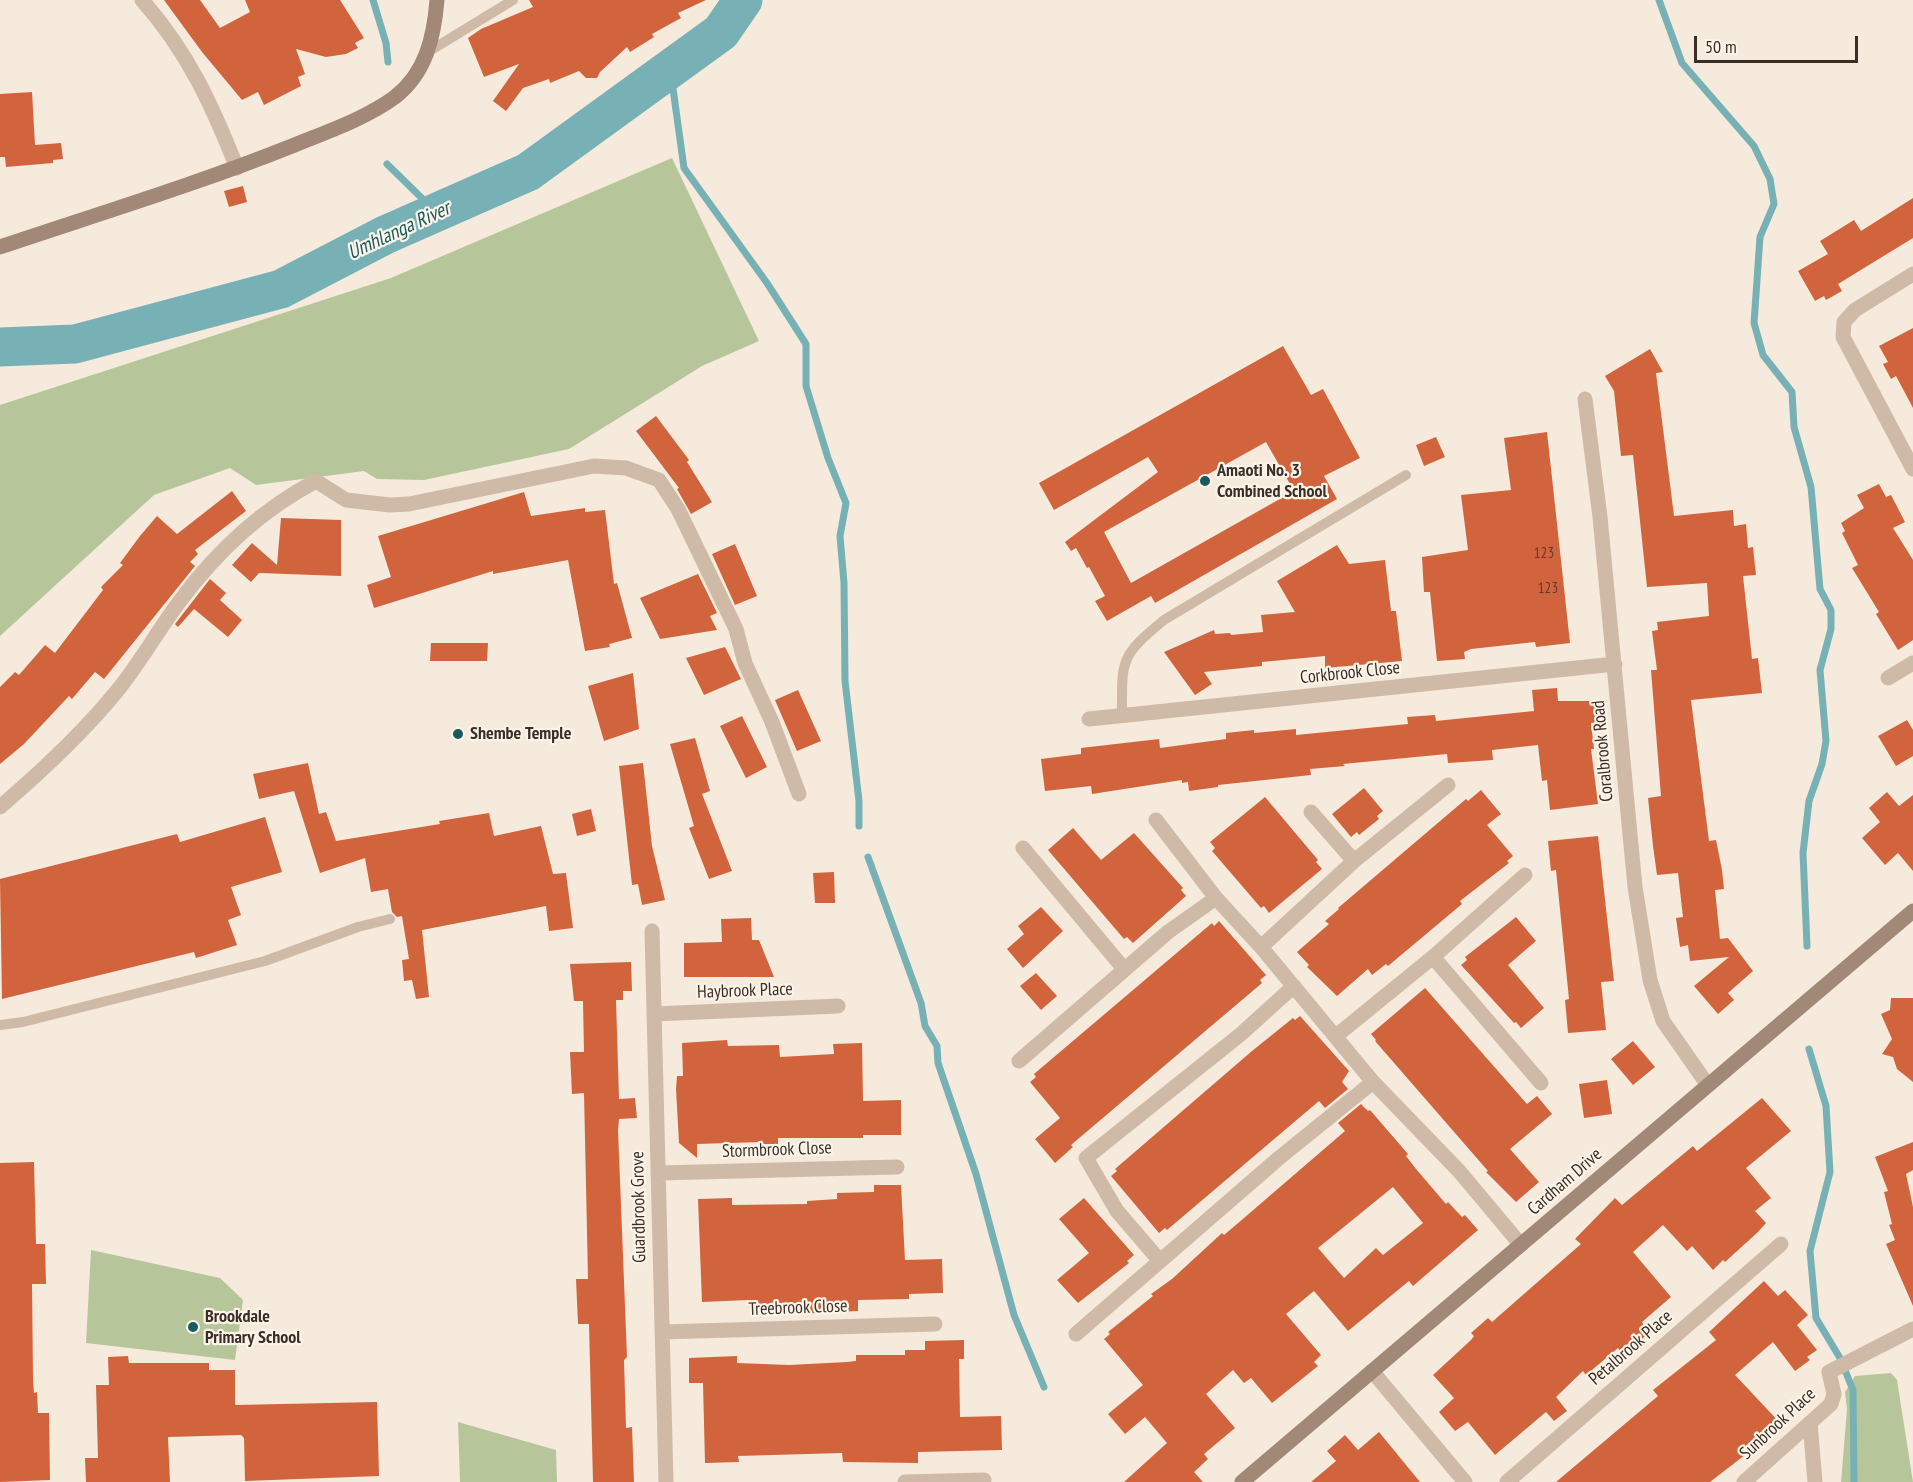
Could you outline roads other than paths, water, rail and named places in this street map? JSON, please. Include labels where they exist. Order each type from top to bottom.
[{"type":"street","points":[[142,0],[196,73],[213,107],[237,168]]},
{"type":"street","points":[[0,247],[237,168],[349,123],[395,96],[421,68],[435,27],[437,0]]},
{"type":"street","points":[[1913,274],[1854,310],[1844,321],[1844,337],[1913,469]]},
{"type":"street","name":"Coralbrook Road","points":[[1585,399],[1615,664],[1635,887],[1650,980],[1663,1021],[1707,1084]]},
{"type":"street","points":[[0,807],[83,732],[119,689],[204,569],[233,539],[281,500],[316,481],[346,500],[390,505],[409,504],[576,468],[610,465],[659,480],[678,509],[736,629],[745,663],[777,733],[799,794]]},
{"type":"street","points":[[1888,678],[1913,663]]},
{"type":"street","name":"Corkbrook Close","points":[[1089,719],[1615,664]]},
{"type":"street","points":[[1262,947],[1354,861],[1448,785]]},
{"type":"street","points":[[1311,812],[1354,861]]},
{"type":"street","points":[[1156,820],[1216,898],[1262,947],[1373,1082],[1459,1171],[1521,1245]]},
{"type":"street","points":[[1023,848],[1124,969]]},
{"type":"street","points":[[1336,1036],[1433,957],[1525,875]]},
{"type":"street","points":[[1018,1061],[1124,969],[1216,898]]},
{"type":"street","name":"Cardham Drive","points":[[1242,1482],[1913,911]]},
{"type":"street","name":"Guardbrook Grove","points":[[652,931],[666,1482]]},
{"type":"street","points":[[1433,957],[1541,1083]]},
{"type":"street","points":[[1160,1261],[1116,1211],[1086,1158],[1241,1034],[1294,986]]},
{"type":"street","name":"Haybrook Place","points":[[654,1014],[838,1006]]},
{"type":"street","points":[[1077,1334],[1373,1082]]},
{"type":"street","name":"Stormbrook Close","points":[[658,1173],[897,1167]]},
{"type":"street","name":"Petalbrook Place","points":[[1506,1482],[1781,1244]]},
{"type":"street","name":"Treebrook Close","points":[[662,1332],[935,1324]]},
{"type":"street","name":"Sunbrook Place","points":[[1744,1482],[1831,1404],[1834,1394],[1829,1372],[1913,1329]]},
{"type":"street","points":[[1372,1371],[1465,1482]]},
{"type":"street","points":[[1810,1423],[1815,1482]]},
{"type":"street","points":[[905,1482],[984,1480]]},
{"type":"lane","points":[[428,52],[513,0]]},
{"type":"lane","points":[[1122,716],[1122,666],[1136,644],[1164,620],[1406,475]]},
{"type":"lane","points":[[0,1024],[23,1022],[265,961],[358,927],[390,919]]},
{"type":"waterway","points":[[373,0],[386,43],[388,62]]},
{"type":"waterway","name":"Umhlanga River","points":[[0,347],[75,344],[281,289],[385,235],[528,172],[721,32],[743,0]]},
{"type":"waterway","points":[[1659,0],[1682,63],[1754,146],[1770,179],[1774,204],[1760,237],[1754,323],[1763,355],[1792,392],[1794,427],[1811,487],[1820,589],[1831,610],[1831,629],[1820,670],[1826,741],[1822,764],[1809,801],[1803,853],[1807,946]]},
{"type":"waterway","points":[[670,67],[684,168],[767,283],[806,344],[806,386],[828,458],[846,503],[840,536],[844,583],[845,681],[859,801],[859,826]]},
{"type":"waterway","points":[[387,164],[437,213]]},
{"type":"waterway","points":[[868,857],[921,1003],[925,1026],[937,1046],[938,1063],[976,1174],[1014,1315],[1044,1387]]},
{"type":"waterway","points":[[1809,1049],[1826,1106],[1830,1172],[1810,1251],[1816,1318],[1840,1358],[1853,1390],[1854,1482]]},
{"type":"place","name":"Amaoti No. 3 Combined School","points":[[1205,481]]},
{"type":"place","name":"Shembe Temple","points":[[458,734]]},
{"type":"place","name":"Brookdale Primary School","points":[[193,1327]]}]
